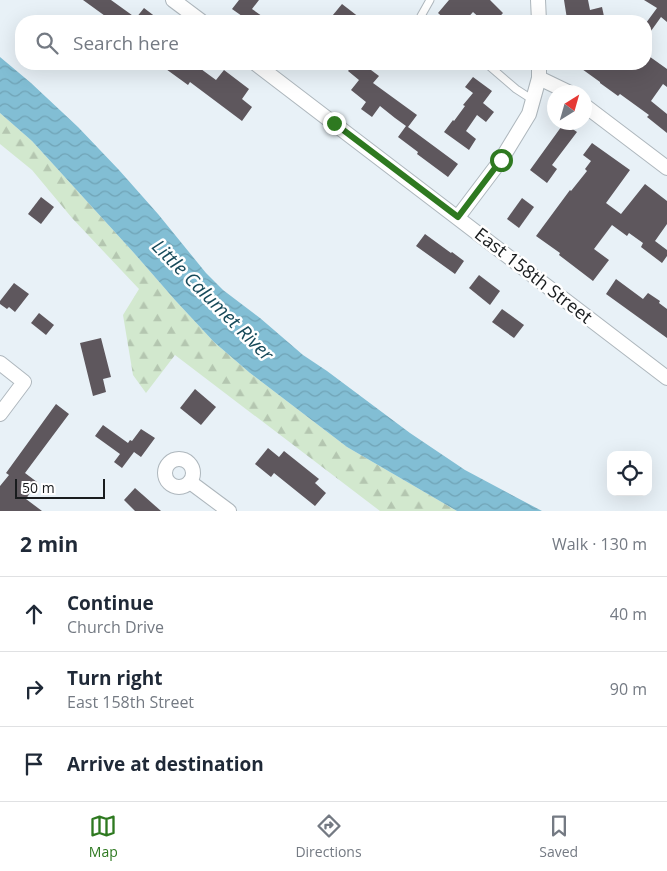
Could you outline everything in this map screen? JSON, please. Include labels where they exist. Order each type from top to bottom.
[{"type":"street","points":[[173,0],[193,15]]},
{"type":"street","points":[[538,0],[539,15]]},
{"type":"street","name":"East 158th Street","points":[[264,70],[667,378]]},
{"type":"street","points":[[458,217],[501,160],[529,114],[539,78],[539,70]]},
{"type":"street","points":[[539,78],[554,85]]},
{"type":"street","points":[[592,111],[667,168]]},
{"type":"street","points":[[0,363],[24,382],[0,414]]},
{"type":"street","points":[[190,482],[229,511]]},
{"type":"lane","points":[[422,15],[430,0]]},
{"type":"lane","points":[[494,70],[516,89],[533,100]]},
{"type":"green space","points":[[0,113],[32,141],[214,342],[250,373],[347,447],[457,511],[380,511],[175,355],[146,393],[133,375],[123,315],[139,289],[72,218],[32,170],[0,144]]},
{"type":"water","name":"Little Calumet River","points":[[0,57],[78,127],[119,170],[206,273],[223,290],[260,318],[303,355],[410,433],[465,470],[542,511],[457,511],[347,447],[250,373],[214,342],[32,141],[0,113]]},
{"type":"building","points":[[83,0],[111,0],[132,15],[104,15]]},
{"type":"building","points":[[239,0],[259,0],[252,9],[260,15],[240,15],[232,9]]},
{"type":"building","points":[[449,0],[490,0],[503,13],[501,15],[476,15],[473,12],[470,15],[440,15],[438,13]]},
{"type":"building","points":[[564,0],[588,0],[590,10],[602,7],[604,15],[566,15]]},
{"type":"building","points":[[644,0],[667,0],[667,22],[661,17],[652,30],[652,15],[657,8]]},
{"type":"building","points":[[342,4],[356,15],[333,15]]},
{"type":"building","points":[[144,8],[153,15],[138,15]]},
{"type":"building","points":[[652,58],[667,69],[667,87],[663,84],[651,101],[667,114],[667,133],[647,117],[649,115],[620,94],[618,96],[583,70],[652,70]]},
{"type":"building","points":[[167,70],[202,70],[216,80],[224,70],[249,89],[242,99],[252,107],[242,121],[190,82],[188,85]]},
{"type":"building","points":[[371,70],[379,76],[373,83],[417,115],[408,127],[458,164],[448,177],[398,137],[406,126],[380,106],[372,117],[361,109],[366,102],[351,90],[359,80],[348,71]]},
{"type":"building","points":[[473,77],[492,91],[483,103],[494,112],[486,122],[477,115],[466,131],[476,139],[469,150],[444,132],[473,93],[465,87]]},
{"type":"building","points":[[559,130],[574,130],[577,132],[552,165],[557,169],[547,183],[530,170]]},
{"type":"building","points":[[592,143],[630,170],[606,203],[621,214],[645,184],[667,201],[667,224],[655,241],[667,250],[667,256],[662,263],[641,247],[643,243],[629,233],[627,236],[612,225],[594,249],[609,260],[593,281],[559,255],[560,253],[536,236],[570,190],[587,171],[585,169],[591,161],[583,155]]},
{"type":"building","points":[[41,197],[54,207],[41,224],[28,214]]},
{"type":"building","points":[[522,198],[534,207],[519,228],[507,219]]},
{"type":"building","points":[[425,234],[464,261],[455,274],[416,246]]},
{"type":"building","points":[[479,275],[500,291],[490,305],[469,288]]},
{"type":"building","points":[[616,279],[643,299],[648,293],[660,301],[659,303],[667,309],[667,338],[606,294]]},
{"type":"building","points":[[14,283],[29,294],[15,312],[9,307],[7,309],[0,304],[0,301]]},
{"type":"building","points":[[502,309],[524,325],[514,338],[492,322]]},
{"type":"building","points":[[39,313],[54,325],[46,335],[31,323]]},
{"type":"building","points":[[101,338],[111,377],[103,379],[106,392],[93,396],[80,343]]},
{"type":"building","points":[[195,389],[216,407],[201,425],[180,408]]},
{"type":"building","points":[[56,404],[69,414],[25,473],[37,482],[26,499],[42,511],[0,511],[0,486],[9,475],[6,473]]},
{"type":"building","points":[[103,425],[128,443],[130,440],[132,441],[141,429],[155,438],[141,457],[134,452],[122,468],[114,462],[120,454],[95,436]]},
{"type":"building","points":[[268,448],[279,457],[284,451],[319,479],[315,483],[326,493],[315,506],[274,473],[271,477],[255,464]]},
{"type":"building","points":[[135,488],[161,511],[135,511],[124,500]]},
{"type":"route","points":[[334,123],[458,217],[501,160]]}]
